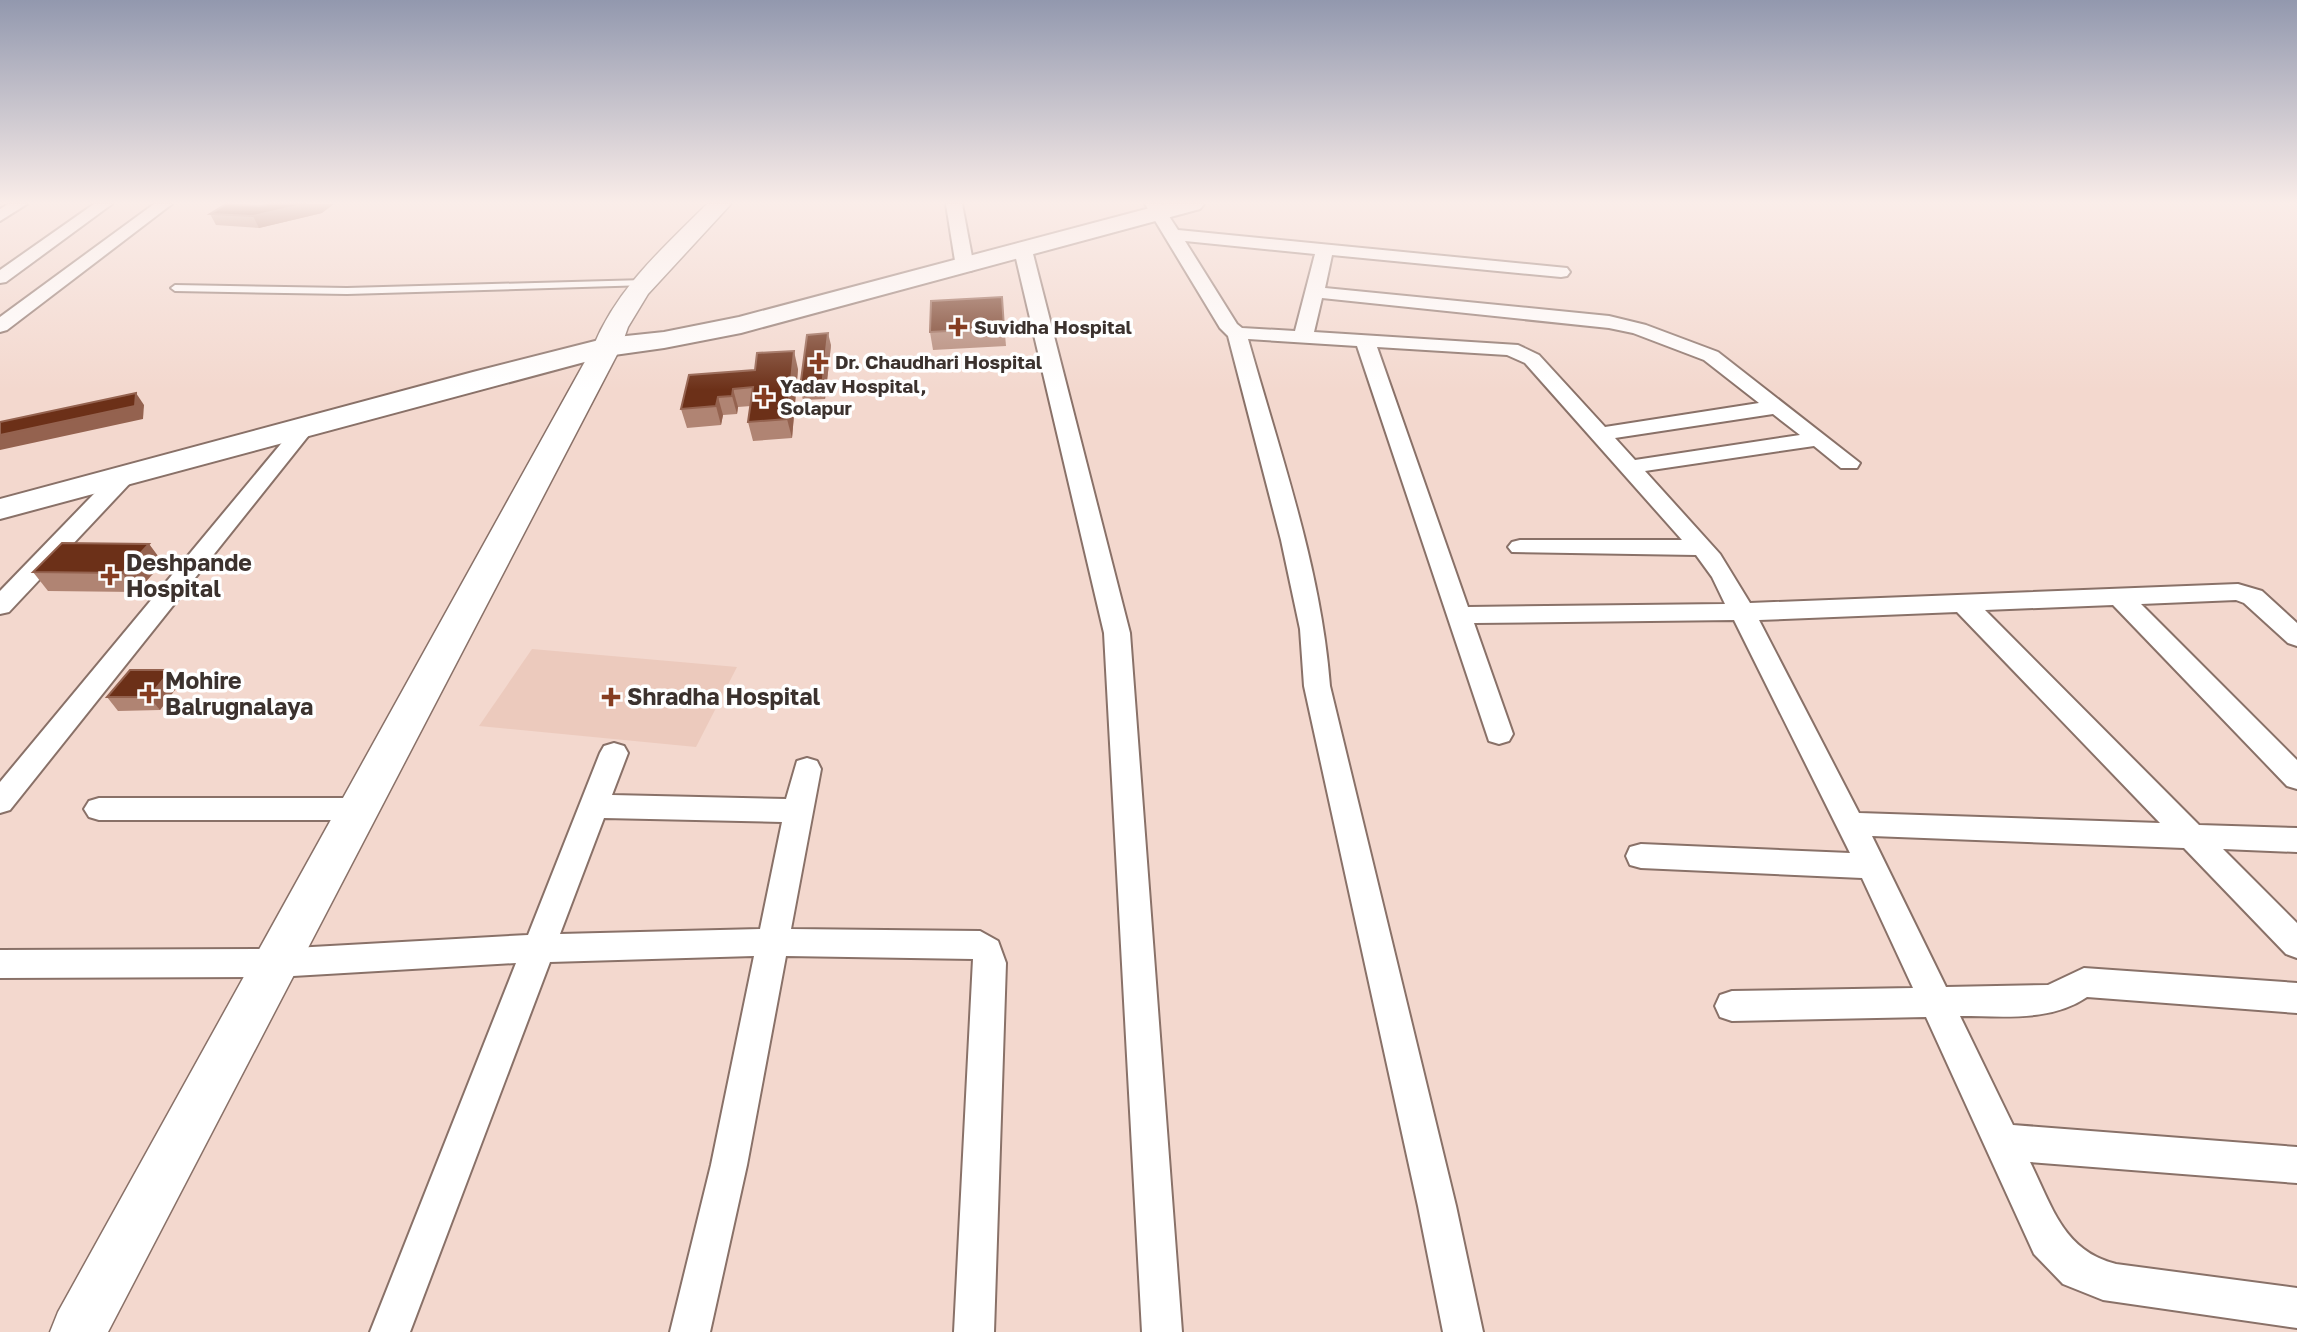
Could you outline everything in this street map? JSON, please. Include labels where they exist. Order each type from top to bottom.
[{"type":"main road","points":[[78,1332],[607,347],[612,330],[645,283],[661,266]]},
{"type":"main road","points":[[0,509],[607,347],[664,340],[741,325],[965,267]]},
{"type":"street","points":[[0,278],[17,266]]},
{"type":"street","points":[[0,327],[81,266]]},
{"type":"street","points":[[1027,266],[1117,633],[1162,1332]]},
{"type":"street","points":[[1193,266],[1230,328],[1237,333],[1511,349],[1523,352],[1532,359],[1702,548],[1724,577],[1872,866],[2048,1240],[2065,1264],[2089,1278],[2116,1284],[2297,1308]]},
{"type":"street","points":[[1303,338],[1321,266]]},
{"type":"street","points":[[1501,266],[1561,272]]},
{"type":"street","points":[[1314,292],[1624,325],[1711,356],[1849,463]]},
{"type":"street","points":[[1237,333],[1293,540],[1312,629],[1317,687],[1437,1206],[1463,1332]]},
{"type":"street","points":[[1365,341],[1500,734]]},
{"type":"street","points":[[1599,434],[1777,407]]},
{"type":"street","points":[[0,802],[306,426]]},
{"type":"street","points":[[1629,467],[1818,439]]},
{"type":"street","points":[[0,606],[125,475]]},
{"type":"street","points":[[1521,547],[1702,548]]},
{"type":"street","points":[[1459,615],[1744,612],[2238,592],[2253,597],[2297,637]]},
{"type":"street","points":[[2119,597],[2297,778]]},
{"type":"street","points":[[1965,605],[2189,837],[2297,944]]},
{"type":"street","points":[[390,1332],[614,753]]},
{"type":"street","points":[[690,1332],[729,1165],[807,769]]},
{"type":"street","points":[[594,806],[799,811]]},
{"type":"street","points":[[99,809],[358,809]]},
{"type":"street","points":[[1850,824],[2297,840]]},
{"type":"street","points":[[1641,856],[1872,866]]},
{"type":"street","points":[[0,964],[276,963],[540,948],[772,942],[980,945],[987,951],[990,963],[974,1332]]},
{"type":"street","points":[[1732,1006],[2048,1000],[2061,998],[2073,985],[2084,982],[2297,998]]},
{"type":"street","points":[[2004,1142],[2297,1165]]},
{"type":"lane","points":[[175,288],[347,291],[645,283]]},
{"type":"shaded area","name":"Shradha Hospital","points":[[532,649],[737,667],[696,747],[479,726]]},
{"type":"building","points":[[1002,297],[1004,328],[930,332],[931,301]]},
{"type":"building","points":[[828,333],[822,386],[800,388],[807,335]]},
{"type":"building","points":[[794,351],[787,419],[748,422],[753,387],[733,389],[732,396],[718,397],[716,406],[681,409],[689,375],[755,370],[757,353]]},
{"type":"building","points":[[136,393],[135,406],[0,435],[0,422]]},
{"type":"building","points":[[62,543],[149,544],[122,573],[33,572]]},
{"type":"building","points":[[130,670],[171,670],[149,697],[107,697]]},
{"type":"place","name":"Suvidha Hospital","points":[[958,327]]},
{"type":"place","name":"Dr. Chaudhari Hospital","points":[[819,362]]},
{"type":"place","name":"Yadav Hospital, Solapur","points":[[764,397]]},
{"type":"place","name":"Deshpande Hospital","points":[[110,576]]},
{"type":"place","name":"Mohire Balrugnalaya","points":[[149,694]]},
{"type":"place","name":"Shradha Hospital","points":[[611,697]]}]
